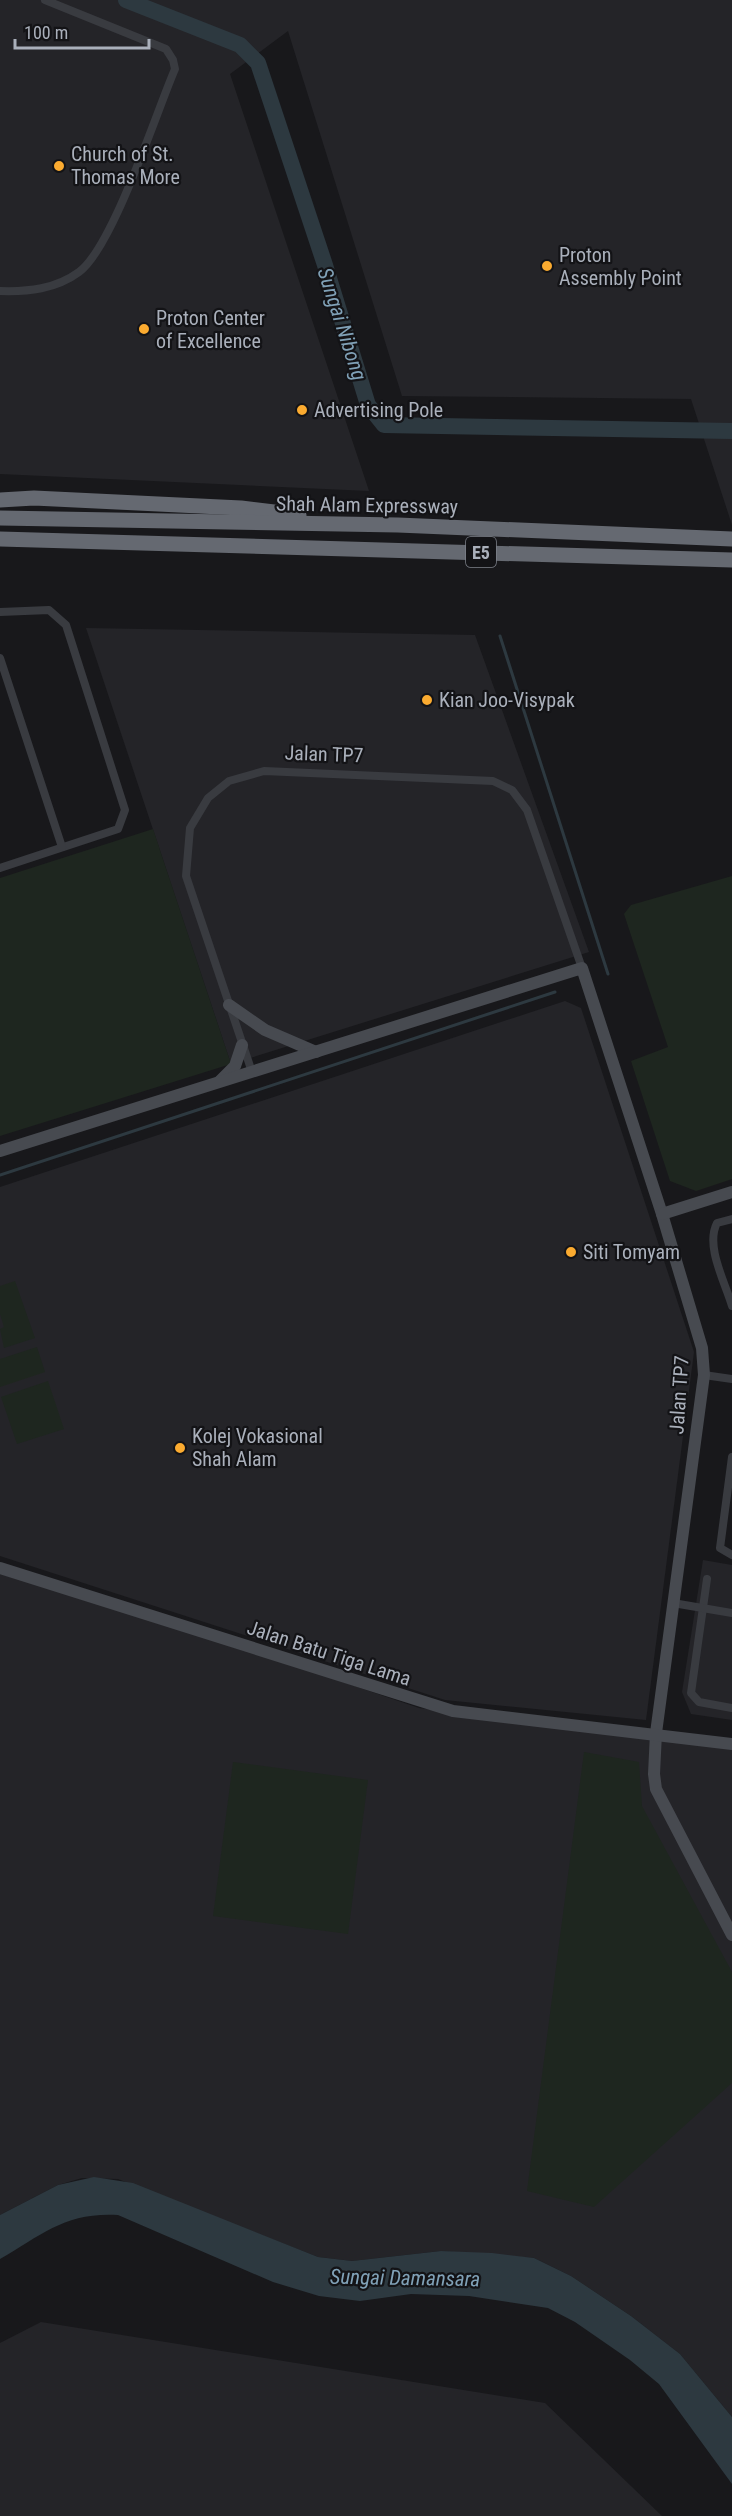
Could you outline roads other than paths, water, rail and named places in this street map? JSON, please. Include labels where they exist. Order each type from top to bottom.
[{"type":"highway","points":[[0,500],[34,498],[241,508],[286,514],[349,517],[398,525]]},
{"type":"highway","name":"Shah Alam Expressway","points":[[0,518],[398,525],[732,539]]},
{"type":"highway","name":"E5","points":[[0,539],[732,560]]},
{"type":"street","points":[[0,291],[38,290],[53,286],[86,266],[108,233],[175,69],[173,60],[166,49],[45,0]]},
{"type":"street","points":[[0,612],[49,609],[66,625],[125,810],[118,829],[0,868]]},
{"type":"street","points":[[0,658],[62,847]]},
{"type":"street","name":"Jalan TP7","points":[[252,1072],[186,876],[190,828],[208,798],[229,781],[264,771],[493,781],[512,790],[527,810],[582,968],[662,1214],[702,1348],[704,1375],[656,1733],[654,1774],[656,1789],[732,1935]]},
{"type":"street","points":[[0,1151],[582,968]]},
{"type":"street","points":[[229,1005],[265,1030],[316,1052]]},
{"type":"street","points":[[219,1082],[235,1066],[242,1044]]},
{"type":"street","points":[[662,1214],[732,1192]]},
{"type":"street","points":[[732,1219],[717,1223],[712,1232],[713,1245],[732,1306]]},
{"type":"street","points":[[704,1375],[732,1379]]},
{"type":"street","points":[[732,1457],[720,1548],[732,1556]]},
{"type":"street","name":"Jalan Batu Tiga Lama","points":[[0,1568],[453,1711],[656,1733],[732,1744]]},
{"type":"street","points":[[707,1579],[691,1693],[699,1702],[732,1708]]},
{"type":"street","points":[[674,1603],[732,1612]]},
{"type":"water","name":"Sungai Damansara","points":[[94,2177],[133,2183],[318,2257],[352,2261],[441,2251],[492,2253],[534,2258],[571,2276],[631,2316],[680,2354],[732,2417],[732,2484],[659,2384],[630,2360],[575,2322],[548,2308],[469,2296],[411,2294],[360,2301],[319,2296],[273,2282],[118,2215],[100,2215],[69,2221],[43,2233],[0,2259],[0,2215],[58,2185]]},
{"type":"waterway","name":"Sungai Nibong","points":[[126,0],[240,45],[258,63],[325,265],[368,405],[384,425],[732,431]]},
{"type":"waterway","points":[[500,636],[608,974]]},
{"type":"waterway","points":[[0,1175],[555,992]]},
{"type":"place","name":"Church of St. Thomas More","points":[[59,166]]},
{"type":"place","name":"Proton Assembly Point","points":[[547,266]]},
{"type":"place","name":"Proton Center of Excellence","points":[[144,329]]},
{"type":"place","name":"Advertising Pole","points":[[302,410]]},
{"type":"place","name":"Kian Joo-Visypak","points":[[427,700]]},
{"type":"place","name":"Siti Tomyam","points":[[571,1252]]},
{"type":"place","name":"Kolej Vokasional Shah Alam","points":[[180,1448]]}]
